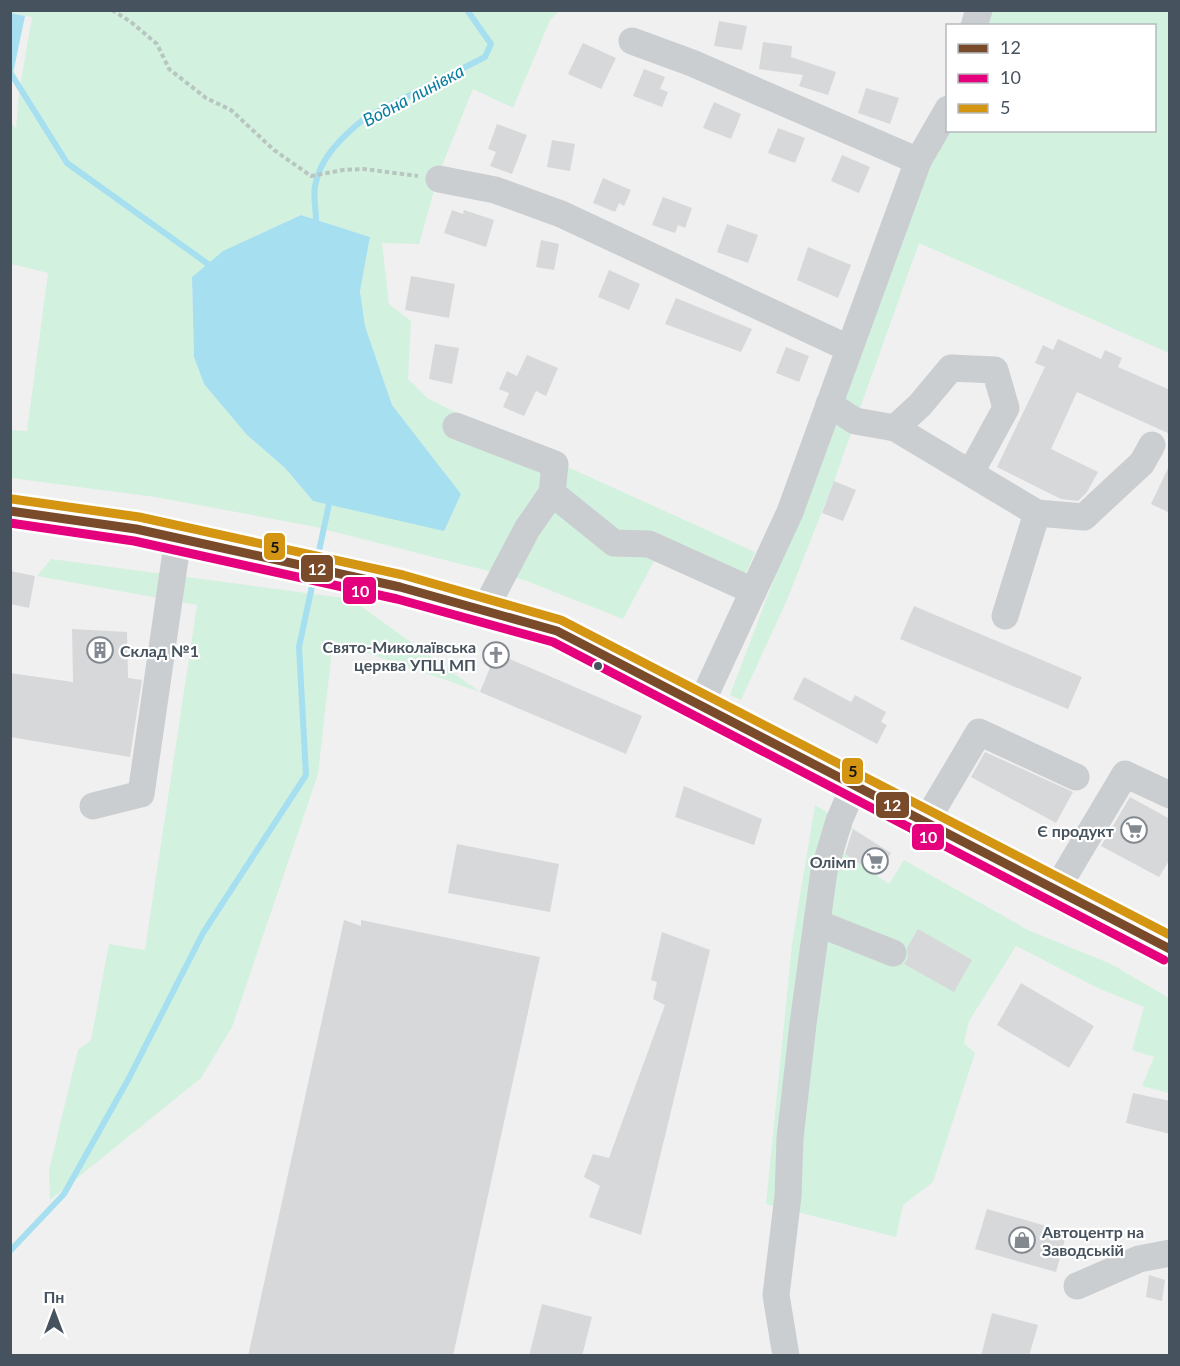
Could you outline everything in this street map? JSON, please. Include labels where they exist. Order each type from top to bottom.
[{"type":"street","points":[[632,41],[692,63],[918,161]]},
{"type":"street","points":[[700,706],[790,512],[918,161],[946,112]]},
{"type":"street","points":[[439,179],[495,190],[561,214],[848,348]]},
{"type":"street","points":[[895,428],[920,405],[951,368],[995,370],[1006,408],[971,472]]},
{"type":"street","points":[[829,404],[855,421],[895,428],[1037,513],[1084,517],[1142,463],[1152,445]]},
{"type":"street","points":[[456,426],[555,464],[552,494],[527,529],[484,611]]},
{"type":"street","points":[[552,494],[614,543],[649,544],[753,591]]},
{"type":"street","points":[[10,511],[136,529],[178,538],[400,587],[557,631],[1170,949]]},
{"type":"street","points":[[1005,616],[1037,513]]},
{"type":"street","points":[[93,806],[141,794],[178,538]]},
{"type":"street","points":[[925,823],[979,732],[1076,777]]},
{"type":"street","points":[[1056,890],[1125,774],[1170,795]]},
{"type":"street","points":[[786,1356],[776,1295],[788,1196],[791,1127],[824,871],[839,821],[855,786]]},
{"type":"street","points":[[817,923],[893,953]]},
{"type":"street","points":[[1077,1286],[1139,1259],[1170,1253]]},
{"type":"path","points":[[112,10],[131,22],[157,44],[169,69],[206,98],[231,110],[274,150],[311,176],[364,169],[439,179]]},
{"type":"green space","points":[[11,11],[559,11],[550,20],[513,108],[473,89],[439,173],[419,244],[382,243],[389,304],[411,321],[408,379],[427,398],[539,454],[755,552],[742,582],[654,561],[623,619],[524,580],[311,526],[155,497],[11,478],[11,430],[27,431],[48,273],[11,264],[10,122],[16,128],[19,93],[32,17],[11,13]],"holes":[[[301,215],[370,237],[360,291],[365,326],[392,405],[461,494],[313,501],[285,468],[247,435],[204,384],[194,357],[192,277],[223,251]]]},
{"type":"green space","points":[[979,11],[1169,11],[1169,353],[919,243],[834,481],[787,600],[741,700],[730,695],[898,253],[946,112],[946,132],[1156,132],[1156,24],[974,24]]},
{"type":"green space","points":[[51,559],[351,599],[480,692],[333,641],[318,774],[232,1027],[201,1078],[50,1200],[49,1170],[78,1050],[91,1040],[109,944],[145,950],[197,605],[37,576]]},
{"type":"green space","points":[[815,805],[853,828],[839,850],[889,884],[904,860],[1028,930],[1111,964],[1169,998],[1169,1093],[1142,1086],[1154,1057],[1132,1050],[1144,1007],[1100,989],[1016,946],[969,1021],[964,1043],[975,1053],[933,1182],[903,1205],[896,1237],[766,1204],[792,945]]},
{"type":"water","points":[[10,13],[25,16],[11,83]]},
{"type":"water","points":[[301,215],[370,237],[360,291],[365,326],[392,405],[461,494],[444,531],[313,501],[285,468],[247,435],[204,384],[194,357],[192,277],[223,251]]},
{"type":"building","points":[[719,21],[747,26],[742,50],[714,46]]},
{"type":"building","points":[[763,42],[792,46],[791,57],[836,72],[828,95],[799,86],[803,75],[759,69]]},
{"type":"building","points":[[583,43],[616,58],[601,89],[568,74]]},
{"type":"building","points":[[644,69],[665,77],[660,89],[668,92],[662,107],[633,96]]},
{"type":"building","points":[[866,88],[899,98],[890,124],[858,113]]},
{"type":"building","points":[[714,102],[741,114],[731,139],[703,128]]},
{"type":"building","points":[[497,124],[527,135],[512,174],[490,166],[496,152],[488,149]]},
{"type":"building","points":[[778,128],[805,138],[795,163],[768,153]]},
{"type":"building","points":[[552,140],[575,144],[570,171],[547,167]]},
{"type":"building","points":[[842,155],[870,167],[859,193],[831,181]]},
{"type":"building","points":[[603,178],[631,190],[624,206],[619,203],[615,212],[593,203]]},
{"type":"building","points":[[663,197],[692,208],[685,228],[678,225],[675,233],[652,225]]},
{"type":"building","points":[[452,210],[463,214],[464,210],[494,220],[486,247],[444,233]]},
{"type":"building","points":[[727,224],[758,235],[748,263],[717,252]]},
{"type":"building","points":[[541,240],[559,244],[554,270],[536,267]]},
{"type":"building","points":[[808,247],[851,265],[838,298],[797,280]]},
{"type":"building","points":[[609,270],[640,284],[629,310],[598,297]]},
{"type":"building","points":[[411,276],[455,284],[449,318],[405,310]]},
{"type":"building","points":[[676,298],[752,329],[741,352],[665,324]]},
{"type":"building","points":[[1058,339],[1101,359],[1105,350],[1122,358],[1118,367],[1170,390],[1170,434],[1077,392],[1051,449],[1098,472],[1087,492],[1078,501],[1061,499],[997,467],[1045,367],[1035,363],[1043,345],[1053,350]]},
{"type":"building","points":[[435,344],[459,348],[452,384],[429,379]]},
{"type":"building","points":[[786,347],[809,356],[799,382],[776,373]]},
{"type":"building","points":[[527,355],[558,368],[546,396],[536,391],[524,416],[503,407],[509,393],[499,389],[507,371],[517,376]]},
{"type":"building","points":[[1170,464],[1170,513],[1151,504]]},
{"type":"building","points":[[834,481],[856,490],[843,521],[822,513]]},
{"type":"building","points":[[10,571],[35,576],[29,608],[10,604]]},
{"type":"building","points":[[914,606],[1082,677],[1068,709],[900,639]]},
{"type":"building","points":[[72,629],[127,632],[128,678],[142,680],[130,757],[10,737],[10,673],[73,682]]},
{"type":"building","points":[[496,653],[642,716],[626,754],[480,692]]},
{"type":"building","points":[[804,677],[851,702],[855,695],[886,712],[881,722],[887,725],[877,744],[793,699]]},
{"type":"building","points":[[985,752],[1073,792],[1056,823],[971,777]]},
{"type":"building","points":[[684,786],[762,819],[754,845],[675,817]]},
{"type":"building","name":"Є продукт","points":[[1130,797],[1170,819],[1170,859],[1159,877],[1101,846]]},
{"type":"building","points":[[853,829],[891,853],[877,875],[845,854]]},
{"type":"building","points":[[457,844],[559,864],[550,912],[448,893]]},
{"type":"building","points":[[344,920],[361,926],[361,920],[540,957],[453,1356],[248,1356]]},
{"type":"building","points":[[918,929],[972,960],[954,992],[904,964],[908,958],[907,948]]},
{"type":"building","points":[[662,932],[710,950],[641,1235],[589,1217],[600,1186],[584,1177],[593,1154],[609,1158],[665,1005],[653,999],[657,982],[651,980]]},
{"type":"building","points":[[1021,983],[1094,1026],[1069,1068],[997,1025]]},
{"type":"building","points":[[1133,1093],[1170,1101],[1170,1134],[1126,1123]]},
{"type":"building","points":[[987,1209],[1067,1232],[1056,1272],[975,1249]]},
{"type":"building","points":[[1149,1275],[1165,1280],[1162,1301],[1146,1297]]},
{"type":"building","points":[[542,1304],[592,1317],[582,1356],[529,1356]]},
{"type":"building","points":[[992,1313],[1038,1325],[1029,1356],[981,1356]]},
{"type":"waterway","name":"Водна линівка","points":[[316,220],[314,190],[318,175],[327,156],[349,132],[365,118],[485,57],[491,44],[467,10]]},
{"type":"waterway","points":[[10,72],[67,163],[208,264]]},
{"type":"waterway","points":[[319,551],[329,504]]},
{"type":"waterway","points":[[10,1251],[64,1194],[129,1078],[203,933],[306,775],[299,647],[312,586]]},
{"type":"transit line","name":"5","points":[[12,499],[139,517],[403,575],[561,620],[1170,935]]},
{"type":"transit line","name":"12","points":[[10,511],[136,529],[400,587],[557,631],[1170,949]]},
{"type":"transit line","name":"10","points":[[10,523],[134,541],[397,599],[553,642],[1164,960]]},
{"type":"place","name":"Склад №1","points":[[100,650]]},
{"type":"place","name":"Свято-Миколаївська церква УПЦ МП","points":[[496,655]]},
{"type":"place","name":"Є продукт","points":[[1134,830]]},
{"type":"place","name":"Олімп","points":[[875,861]]},
{"type":"place","name":"Автоцентр на Заводській","points":[[1022,1240]]}]
